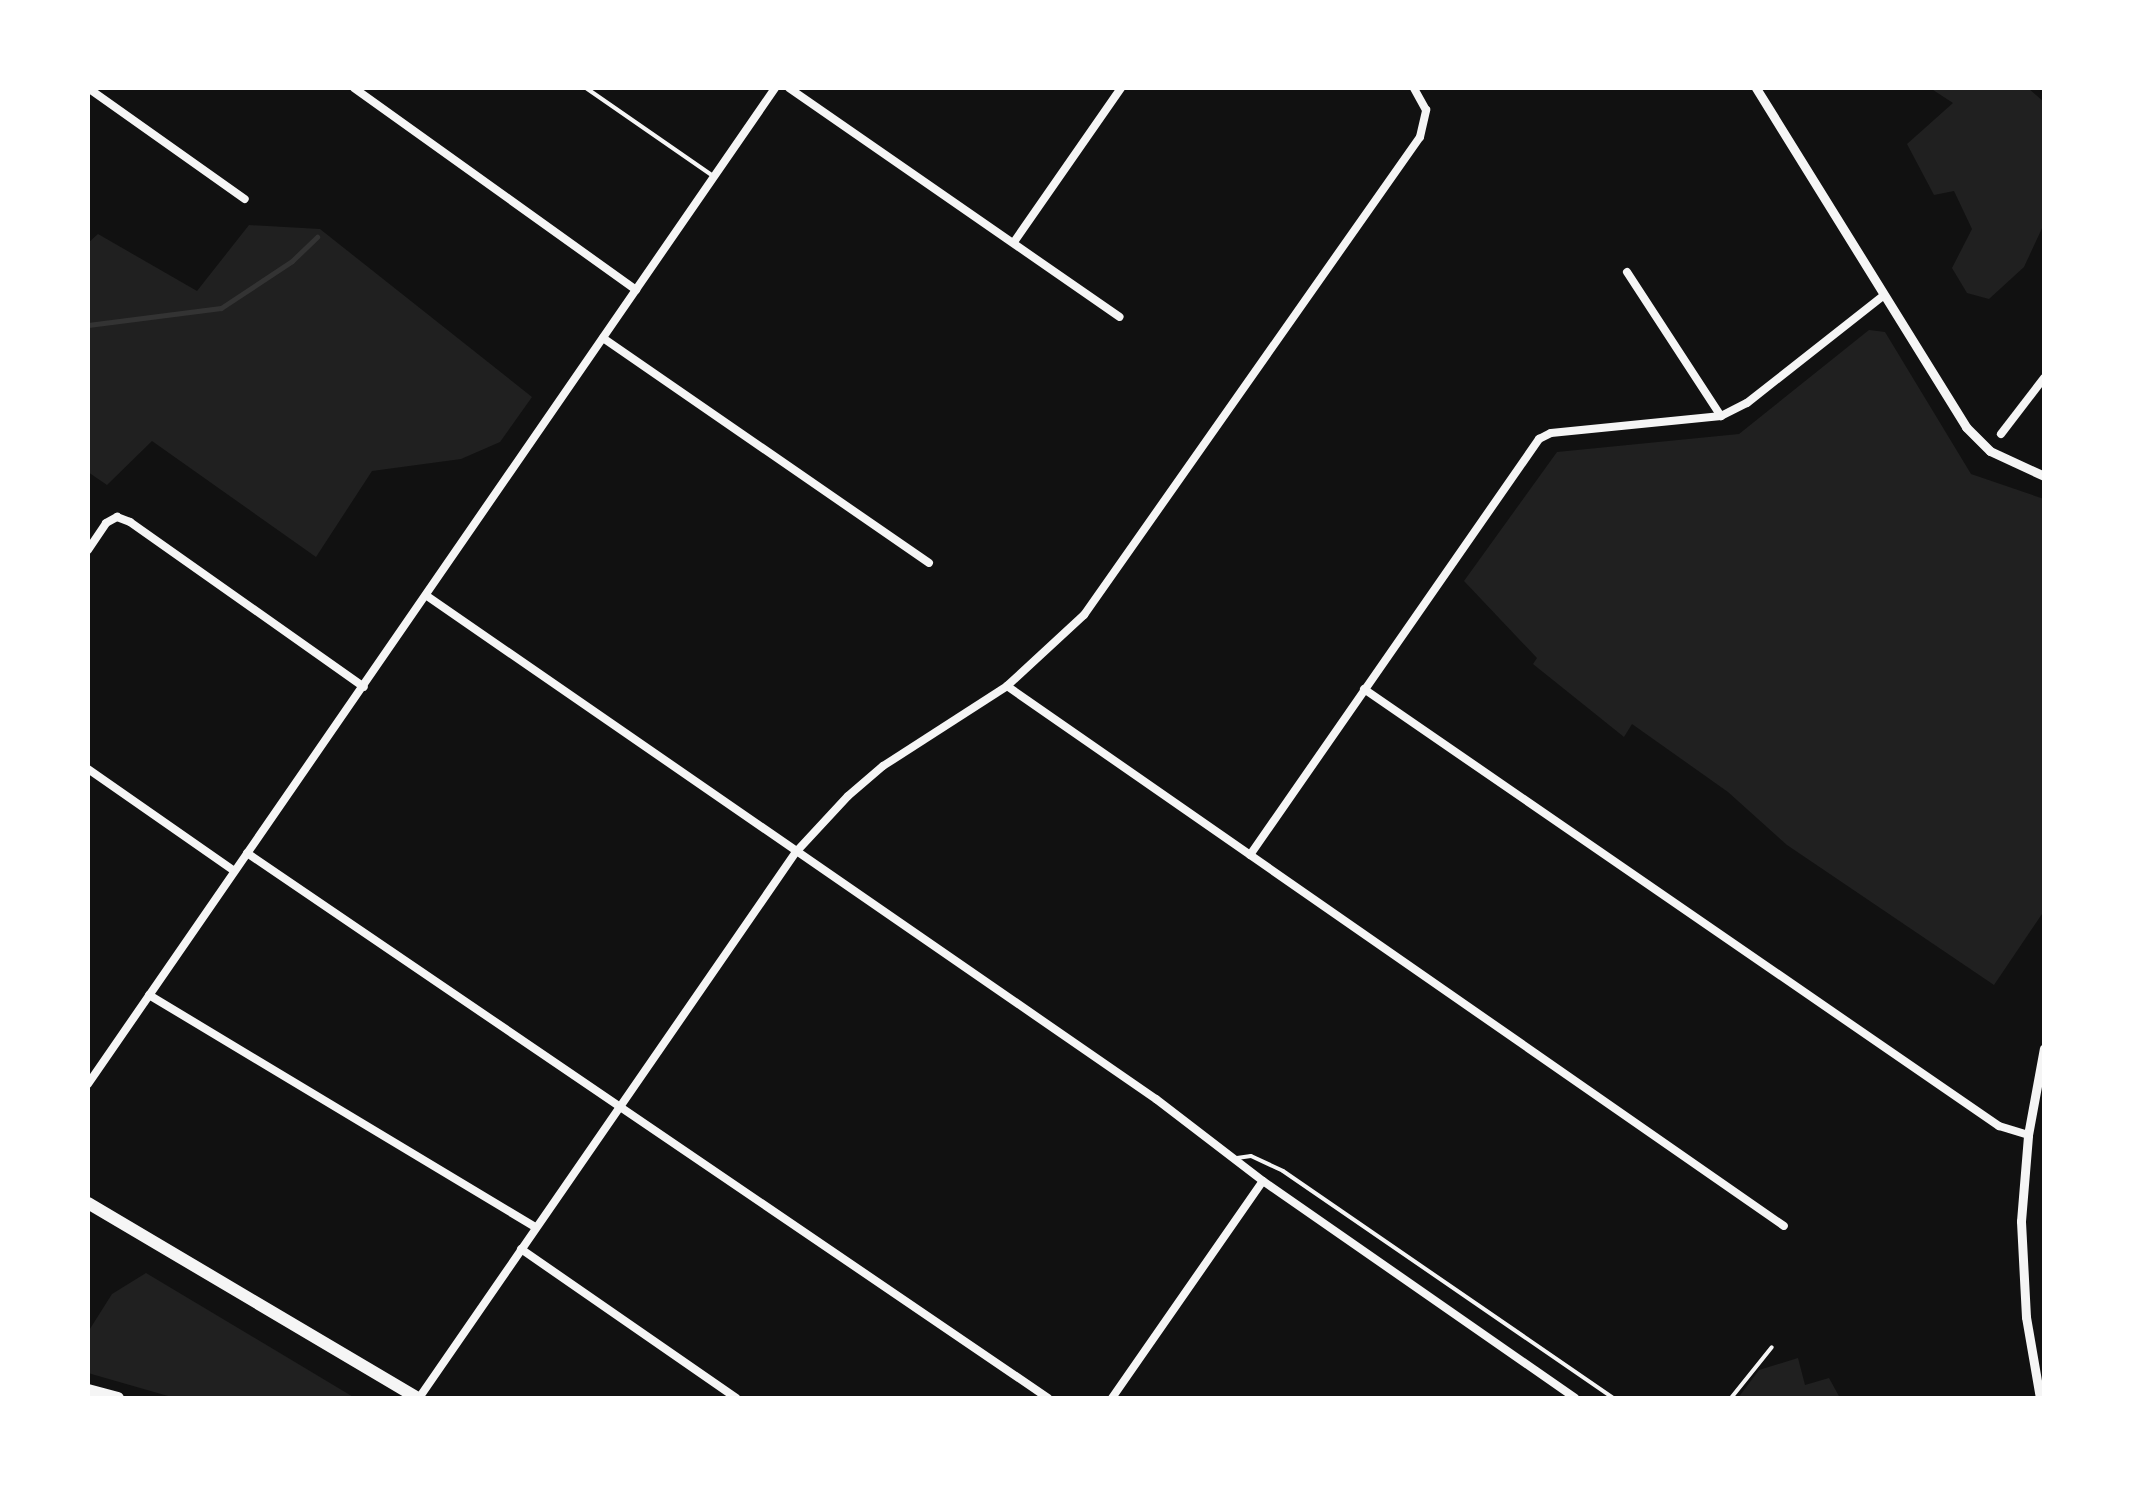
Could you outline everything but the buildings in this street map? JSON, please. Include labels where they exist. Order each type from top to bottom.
[{"type":"highway","points":[[88,1203],[418,1398]]},
{"type":"highway","points":[[88,1390],[111,1398]]},
{"type":"street","points":[[88,88],[245,200]]},
{"type":"street","points":[[354,88],[636,290]]},
{"type":"street","points":[[88,1084],[775,88]]},
{"type":"street","points":[[789,88],[1120,317]]},
{"type":"street","points":[[1014,242],[1121,88]]},
{"type":"street","points":[[418,1398],[796,852],[848,796],[884,766],[1007,686],[1049,652],[1118,570],[1408,156],[1425,122],[1426,110],[1414,88]]},
{"type":"street","points":[[1756,88],[1966,427],[1990,450],[2044,476]]},
{"type":"street","points":[[1627,272],[1721,416]]},
{"type":"street","points":[[1250,856],[1539,440],[1551,433],[1721,416],[1747,403],[1884,295]]},
{"type":"street","points":[[603,338],[928,562]]},
{"type":"street","points":[[2001,434],[2044,378]]},
{"type":"street","points":[[88,550],[106,523],[117,517],[364,687]]},
{"type":"street","points":[[427,596],[1575,1398]]},
{"type":"street","points":[[1007,686],[1784,1226]]},
{"type":"street","points":[[1364,688],[1999,1126],[2028,1135]]},
{"type":"street","points":[[88,769],[234,871]]},
{"type":"street","points":[[247,853],[1048,1398]]},
{"type":"street","points":[[148,995],[535,1227]]},
{"type":"street","points":[[2040,1398],[2026,1317],[2022,1257],[2028,1135],[2044,1048]]},
{"type":"street","points":[[1112,1398],[1262,1181]]},
{"type":"street","points":[[521,1249],[736,1398]]},
{"type":"lane","points":[[586,88],[713,176]]},
{"type":"lane","points":[[1236,1158],[1250,1156],[1283,1171],[1612,1398]]},
{"type":"lane","points":[[1731,1398],[1772,1348]]},
{"type":"shaded area","points":[[1930,88],[2028,88],[2044,102],[2044,224],[2024,267],[1989,299],[1967,293],[1952,268],[1972,229],[1954,191],[1934,195],[1907,144],[1953,103]]},
{"type":"shaded area","points":[[249,225],[320,229],[532,397],[500,442],[461,459],[372,471],[316,557],[152,441],[107,485],[88,472],[88,243],[98,234],[197,291]]},
{"type":"shaded area","points":[[1869,330],[1885,332],[1971,474],[2044,499],[2044,911],[1994,985],[1787,845],[1728,792],[1632,724],[1624,737],[1533,664],[1537,658],[1464,581],[1557,452],[1739,434]]},
{"type":"shaded area","points":[[146,1273],[355,1398],[175,1398],[88,1373],[88,1332],[112,1294]]},
{"type":"shaded area","points":[[1798,1358],[1805,1385],[1829,1378],[1840,1398],[1738,1398],[1759,1370]]},
{"type":"waterway","points":[[88,325],[221,308],[292,261],[317,237]]}]
